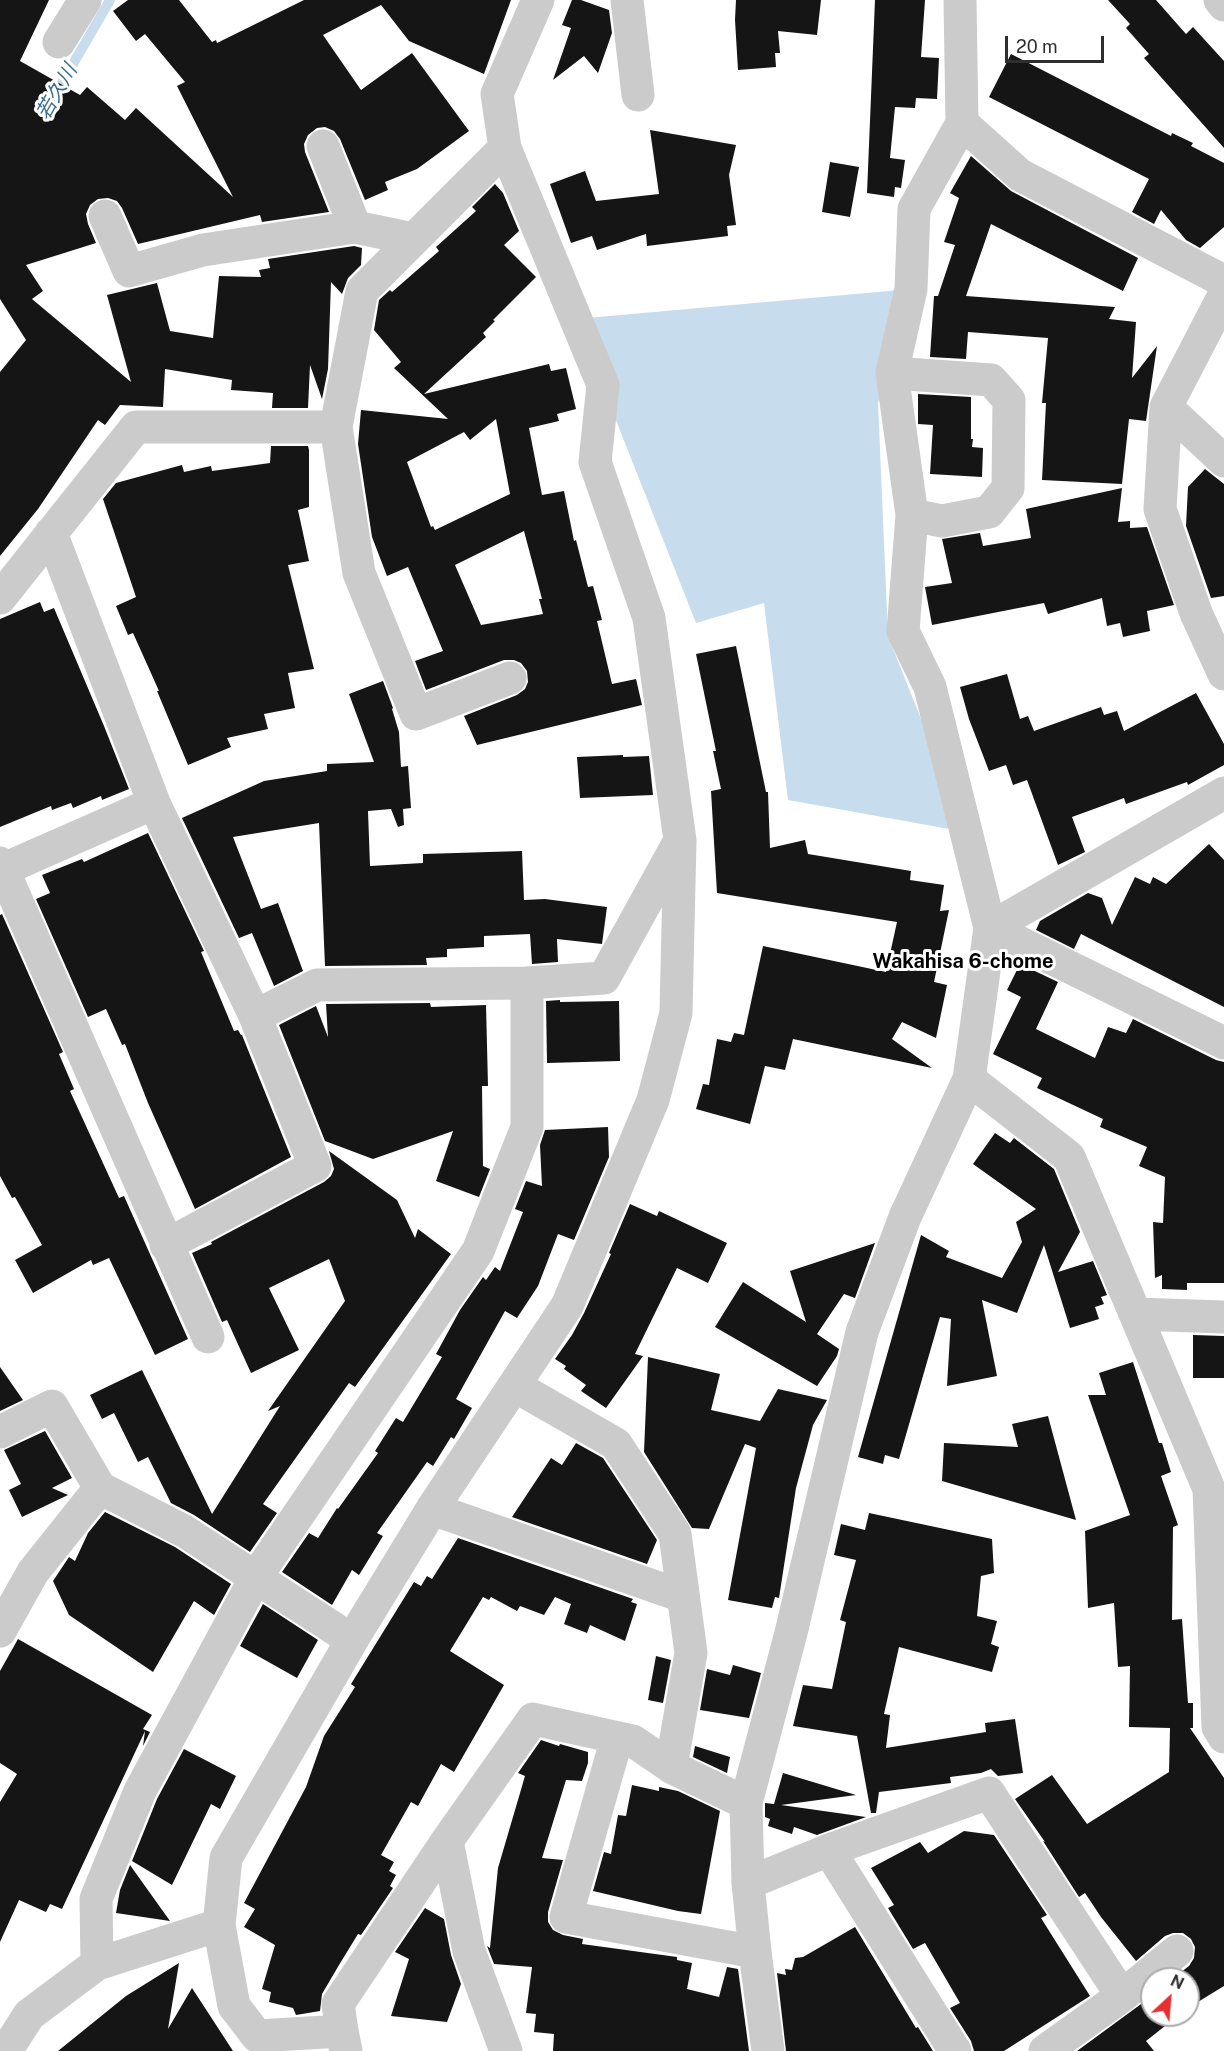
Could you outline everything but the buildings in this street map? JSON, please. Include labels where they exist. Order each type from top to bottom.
[{"type":"street","points":[[59,42],[85,0]]},
{"type":"street","points":[[538,0],[498,94],[505,148],[603,385],[595,462],[649,618],[680,840],[676,1013],[653,1100],[567,1306],[432,1509],[352,1640],[226,1858],[219,1925],[234,2006],[251,2043],[344,2041],[338,2004],[447,1841],[533,1719],[633,1741],[671,1767],[746,1803]]},
{"type":"street","points":[[627,0],[638,95]]},
{"type":"street","points":[[768,2051],[748,1883],[746,1803],[791,1633],[862,1332],[905,1217],[969,1079],[990,928],[930,687],[903,631],[912,515],[892,373],[911,289],[914,209],[962,123],[960,0]]},
{"type":"street","points":[[1220,0],[1224,5]]},
{"type":"street","points":[[962,123],[1020,175],[1224,281]]},
{"type":"street","points":[[323,146],[355,227]]},
{"type":"street","points":[[505,148],[362,291],[336,427],[359,573],[416,714],[510,678]]},
{"type":"street","points":[[105,216],[129,271],[203,250],[355,227],[413,239]]},
{"type":"street","points":[[1224,295],[1166,407],[1160,509],[1196,613],[1224,674]]},
{"type":"street","points":[[892,373],[991,380],[1009,400],[1008,488],[989,512],[942,521],[912,515]]},
{"type":"street","points":[[1166,407],[1224,461]]},
{"type":"street","points":[[0,598],[136,427],[336,427]]},
{"type":"street","points":[[51,533],[154,803],[255,1016],[315,1166],[166,1245]]},
{"type":"street","points":[[990,928],[1224,793]]},
{"type":"street","points":[[154,803],[1,866],[208,1336]]},
{"type":"street","points":[[255,1016],[317,985],[527,983],[604,978],[680,840]]},
{"type":"street","points":[[990,928],[1224,1042]]},
{"type":"street","points":[[97,1965],[96,1899],[140,1791],[256,1577],[478,1251],[527,1127],[527,983]]},
{"type":"street","points":[[969,1079],[1069,1156],[1136,1314],[1217,1489],[1220,1645],[1218,1727],[1224,1737]]},
{"type":"street","points":[[1136,1314],[1224,1317]]},
{"type":"street","points":[[515,1386],[616,1444],[675,1534],[691,1653],[671,1767]]},
{"type":"street","points":[[0,1432],[52,1406],[100,1488],[184,1531],[352,1640]]},
{"type":"street","points":[[0,1631],[33,1572],[100,1488]]},
{"type":"street","points":[[432,1509],[682,1596]]},
{"type":"street","points":[[617,1738],[566,1917],[755,1952]]},
{"type":"street","points":[[748,1883],[829,1850],[989,1792],[1122,1996]]},
{"type":"street","points":[[447,1841],[469,1951],[506,2051]]},
{"type":"street","points":[[829,1850],[955,2051]]},
{"type":"street","points":[[6,2051],[30,2015],[97,1965],[219,1925]]},
{"type":"street","points":[[1045,2051],[1122,1996],[1177,1951]]},
{"type":"water","points":[[911,289],[878,403],[888,636],[966,832],[788,800],[764,603],[696,623],[576,319]]},
{"type":"waterway","name":"若久川","points":[[55,95],[110,0]]},
{"type":"district","name":"Wakahisa 6-chome","points":[[963,962]]}]
